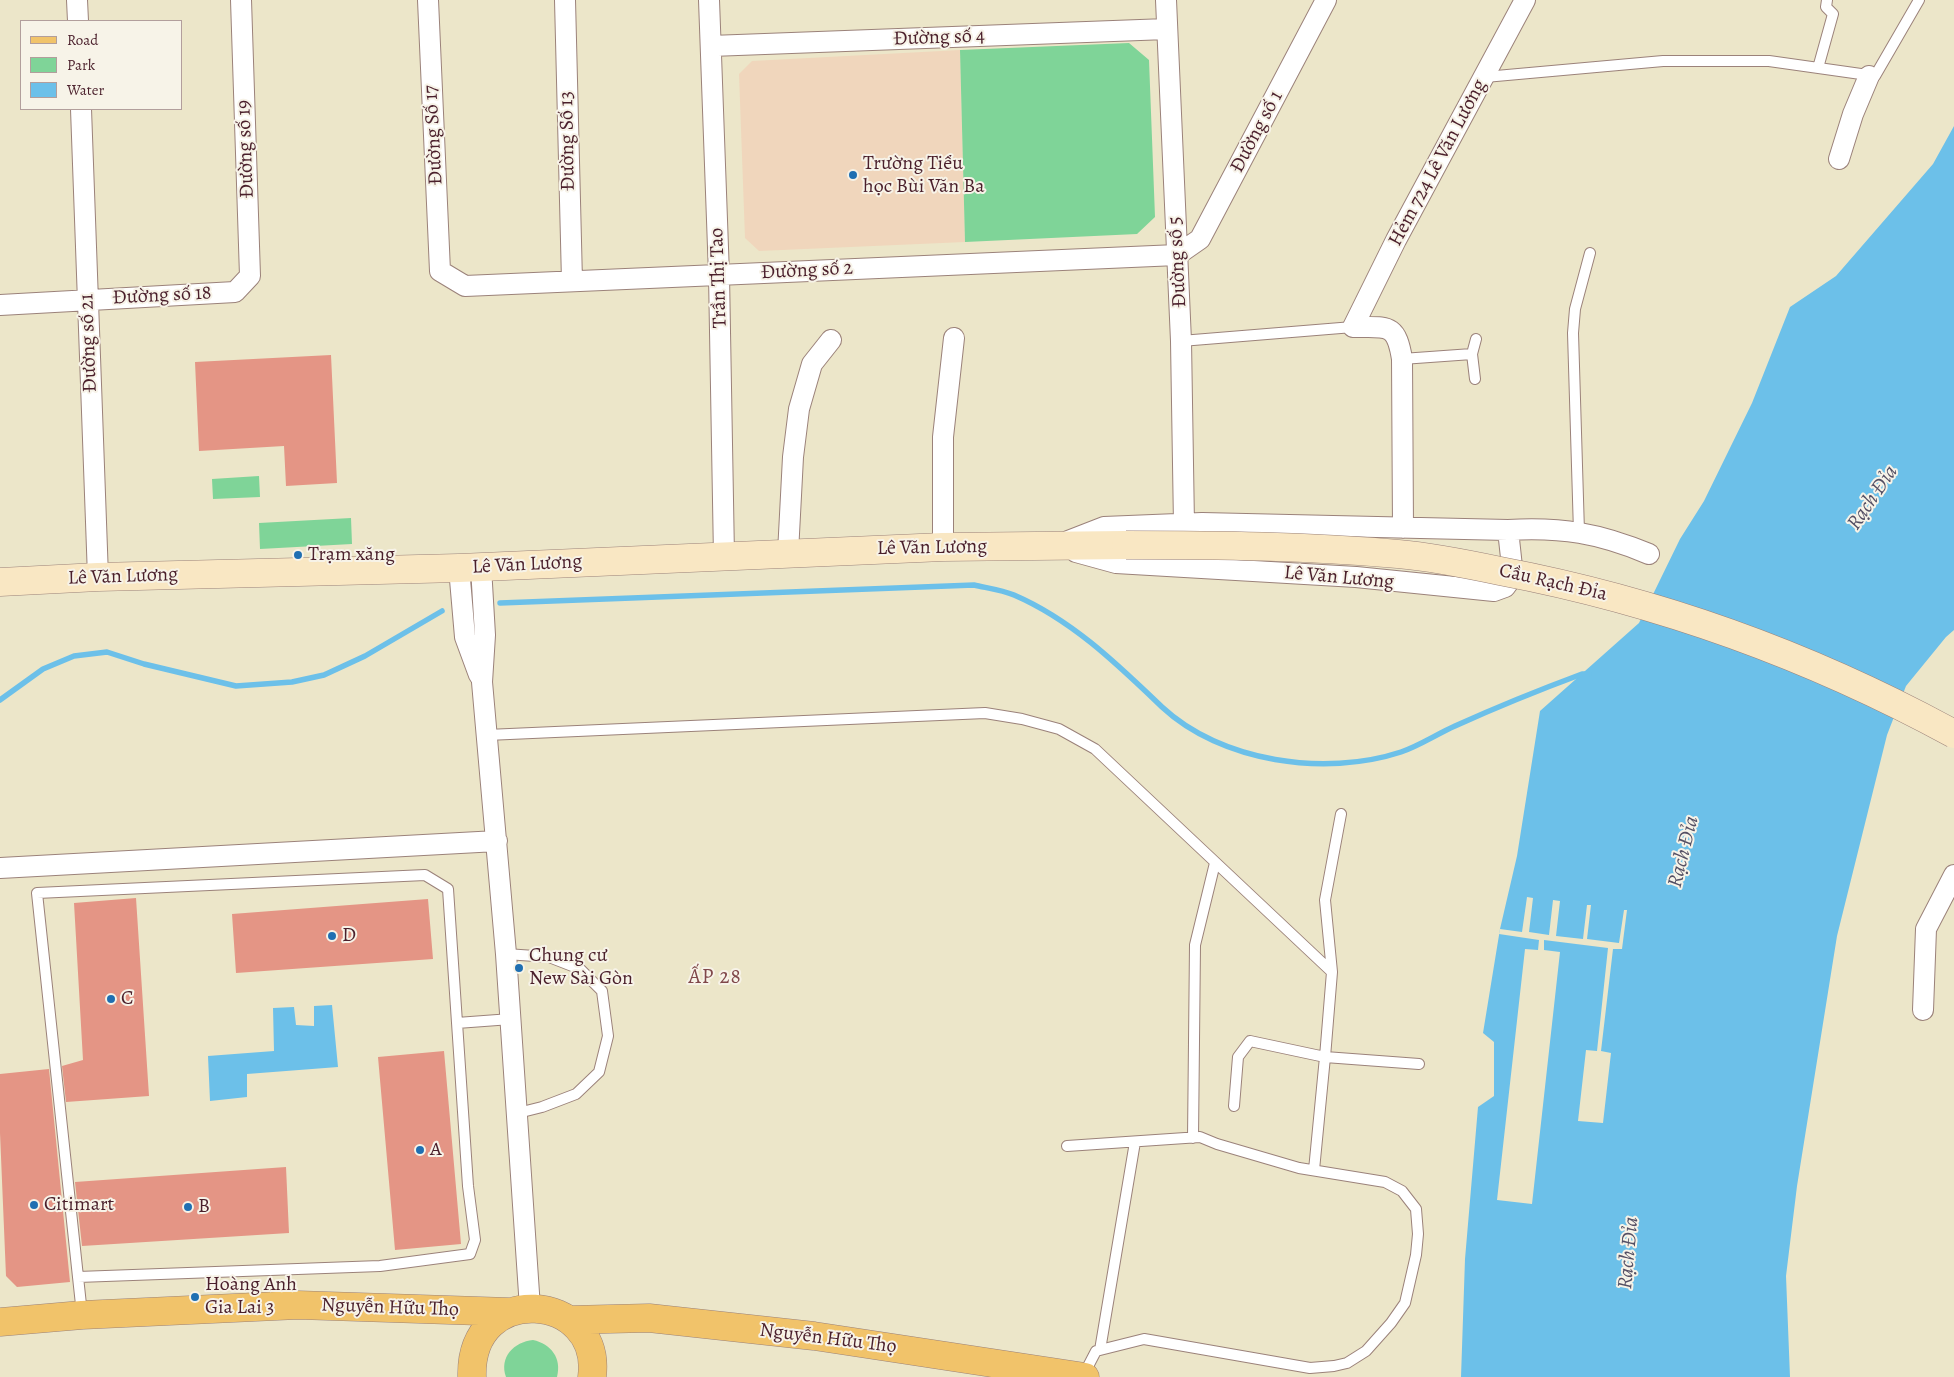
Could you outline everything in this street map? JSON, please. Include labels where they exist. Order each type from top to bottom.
[{"type":"main road","name":"Lê Văn Lương","points":[[0,582],[98,577],[470,567],[943,547],[1126,545]]},
{"type":"main road","name":"Cầu Rạch Đỉa","points":[[1126,545],[1277,546],[1400,554],[1525,575],[1649,607],[1767,647],[1880,696],[1954,734]]},
{"type":"main road","name":"Nguyễn Hữu Thọ","points":[[0,1322],[82,1315],[298,1305],[520,1310],[539,1308],[555,1312],[569,1320],[649,1318],[814,1336],[1084,1377]]},
{"type":"main road","points":[[472,1377],[472,1360],[479,1340],[492,1324],[520,1310]]},
{"type":"main road","points":[[569,1320],[581,1333],[590,1349],[593,1367],[592,1377]]},
{"type":"street","points":[[77,0],[78,20]]},
{"type":"street","name":"Đường số 19","points":[[235,292],[250,276],[241,0]]},
{"type":"street","name":"Đường Số 17","points":[[428,0],[440,271]]},
{"type":"street","name":"Đường Số 13","points":[[565,0],[572,281]]},
{"type":"street","name":"Trần Thị Tao","points":[[709,0],[719,275],[724,556]]},
{"type":"street","name":"Đường số 5","points":[[1166,0],[1182,341],[1184,524]]},
{"type":"street","name":"Đường số 1","points":[[1178,255],[1200,239],[1326,0]]},
{"type":"street","name":"Hẻm 724 Lê Văn Lương","points":[[1353,327],[1396,240],[1525,0]]},
{"type":"street","name":"Đường số 4","points":[[711,46],[1167,29]]},
{"type":"street","points":[[1839,159],[1853,114],[1869,76]]},
{"type":"street","name":"Đường số 21","points":[[81,110],[98,577]]},
{"type":"street","name":"Đường số 2","points":[[440,271],[465,286],[1178,255]]},
{"type":"street","name":"Đường số 18","points":[[0,305],[235,292]]},
{"type":"street","points":[[1353,327],[1388,328],[1394,332],[1400,342],[1402,359],[1404,528]]},
{"type":"street","points":[[943,547],[944,437],[954,338]]},
{"type":"street","points":[[788,553],[793,457],[799,409],[812,364],[832,340]]},
{"type":"street","name":"Lê Văn Lương","points":[[1055,546],[1104,528],[1230,522],[1404,528],[1508,530],[1541,528],[1579,532],[1611,539],[1649,554]]},
{"type":"street","name":"Lê Văn Lương","points":[[1055,546],[1116,563],[1336,576],[1494,591],[1506,587],[1513,576],[1508,530]]},
{"type":"street","points":[[470,567],[485,635],[482,682],[518,1112],[520,1310]]},
{"type":"street","points":[[470,567],[466,637],[482,682]]},
{"type":"street","points":[[0,868],[496,841]]},
{"type":"street","points":[[1922,1010],[1926,929],[1954,875]]},
{"type":"lane","points":[[1818,68],[1833,14],[1826,8],[1827,0]]},
{"type":"lane","points":[[1485,76],[1664,61],[1769,61],[1876,76],[1919,0]]},
{"type":"lane","points":[[1579,532],[1573,333],[1575,309],[1590,253]]},
{"type":"lane","points":[[1182,341],[1353,327]]},
{"type":"lane","points":[[1475,379],[1472,354],[1476,339]]},
{"type":"lane","points":[[1402,359],[1472,354]]},
{"type":"lane","points":[[487,735],[985,713],[1022,719],[1059,729],[1095,749],[1332,972]]},
{"type":"lane","points":[[1314,1170],[1332,972],[1325,900],[1341,814]]},
{"type":"lane","points":[[1193,1138],[1195,945],[1215,863]]},
{"type":"lane","points":[[78,1277],[380,1266],[470,1254],[475,1240],[468,1186],[448,889],[425,875],[38,893],[78,1277],[82,1315]]},
{"type":"lane","points":[[506,954],[549,957],[580,969],[602,991],[608,1036],[599,1072],[576,1094],[542,1107],[518,1112]]},
{"type":"lane","points":[[457,1023],[511,1018]]},
{"type":"lane","points":[[1234,1106],[1238,1057],[1250,1041],[1324,1057],[1419,1064]]},
{"type":"lane","points":[[1067,1146],[1200,1137],[1300,1168],[1385,1182],[1402,1191],[1416,1209],[1418,1234],[1416,1255],[1405,1303],[1391,1324],[1366,1351],[1347,1363],[1310,1368],[1144,1339],[1096,1351],[1084,1377]]},
{"type":"lane","points":[[1100,1350],[1135,1142]]},
{"type":"shaded area","name":"Trường Tiểu học Bùi Văn Ba","points":[[960,50],[965,242],[759,251],[745,238],[739,74],[752,61]]},
{"type":"green space","points":[[1129,43],[1149,60],[1155,217],[1137,234],[965,242],[960,50]]},
{"type":"green space","points":[[259,476],[260,497],[213,499],[212,479]]},
{"type":"green space","points":[[351,518],[352,544],[260,549],[259,523]]},
{"type":"green space","points":[[533,1340],[550,1348],[554,1353],[558,1364],[557,1377],[506,1377],[504,1370],[506,1357],[514,1347]]},
{"type":"water","name":"Rạch Đỉa","points":[[1954,126],[1954,630],[1946,637],[1906,686],[1887,735],[1837,936],[1797,1186],[1786,1276],[1790,1377],[1461,1377],[1465,1259],[1478,1107],[1494,1096],[1494,1042],[1483,1033],[1500,929],[1517,856],[1540,711],[1639,623],[1680,539],[1704,501],[1752,403],[1790,307],[1836,276],[1933,164]]},
{"type":"water","points":[[332,1005],[338,1067],[247,1074],[247,1097],[210,1101],[208,1056],[274,1051],[273,1008],[294,1007],[296,1025],[314,1026],[314,1006]]},
{"type":"pier","points":[[1527,897],[1533,898],[1529,932],[1549,935],[1553,900],[1560,901],[1556,936],[1583,939],[1587,905],[1591,905],[1587,939],[1619,943],[1624,910],[1627,910],[1622,949],[1613,949],[1601,1051],[1611,1053],[1603,1123],[1578,1121],[1586,1050],[1597,1051],[1608,948],[1544,940],[1544,950],[1560,952],[1532,1204],[1497,1200],[1525,949],[1538,950],[1539,940],[1499,934],[1500,929],[1522,932]]},
{"type":"building","points":[[331,355],[337,483],[286,486],[284,446],[199,451],[195,362]]},
{"type":"building","name":"C","points":[[136,898],[149,1096],[66,1102],[62,1066],[83,1060],[74,903]]},
{"type":"building","name":"D","points":[[428,899],[433,959],[236,973],[232,914]]},
{"type":"building","name":"A","points":[[444,1051],[461,1244],[395,1250],[378,1057]]},
{"type":"building","name":"Citimart","points":[[49,1069],[70,1282],[17,1287],[6,1276],[0,1133],[0,1074]]},
{"type":"building","name":"B","points":[[286,1167],[289,1233],[82,1246],[75,1182]]},
{"type":"waterway","points":[[500,603],[974,585],[1014,595],[1055,617],[1093,644],[1162,707],[1186,726],[1214,741],[1244,752],[1275,760],[1308,763],[1340,763],[1371,760],[1401,752],[1502,705],[1582,674],[1589,674]]},
{"type":"waterway","points":[[0,700],[43,669],[74,656],[107,652],[144,664],[236,686],[292,682],[324,675],[365,656],[442,611]]},
{"type":"place","name":"Trường Tiểu học Bùi Văn Ba","points":[[853,175]]},
{"type":"place","name":"Trạm xăng","points":[[298,555]]},
{"type":"place","name":"D","points":[[332,936]]},
{"type":"place","name":"Chung cư New Sài Gòn","points":[[519,968]]},
{"type":"place","name":"C","points":[[111,999]]},
{"type":"place","name":"A","points":[[420,1150]]},
{"type":"place","name":"Citimart","points":[[34,1205]]},
{"type":"place","name":"B","points":[[188,1207]]},
{"type":"place","name":"Hoàng Anh Gia Lai 3","points":[[195,1297]]},
{"type":"district","name":"ẤP 28","points":[[715,978]]}]
